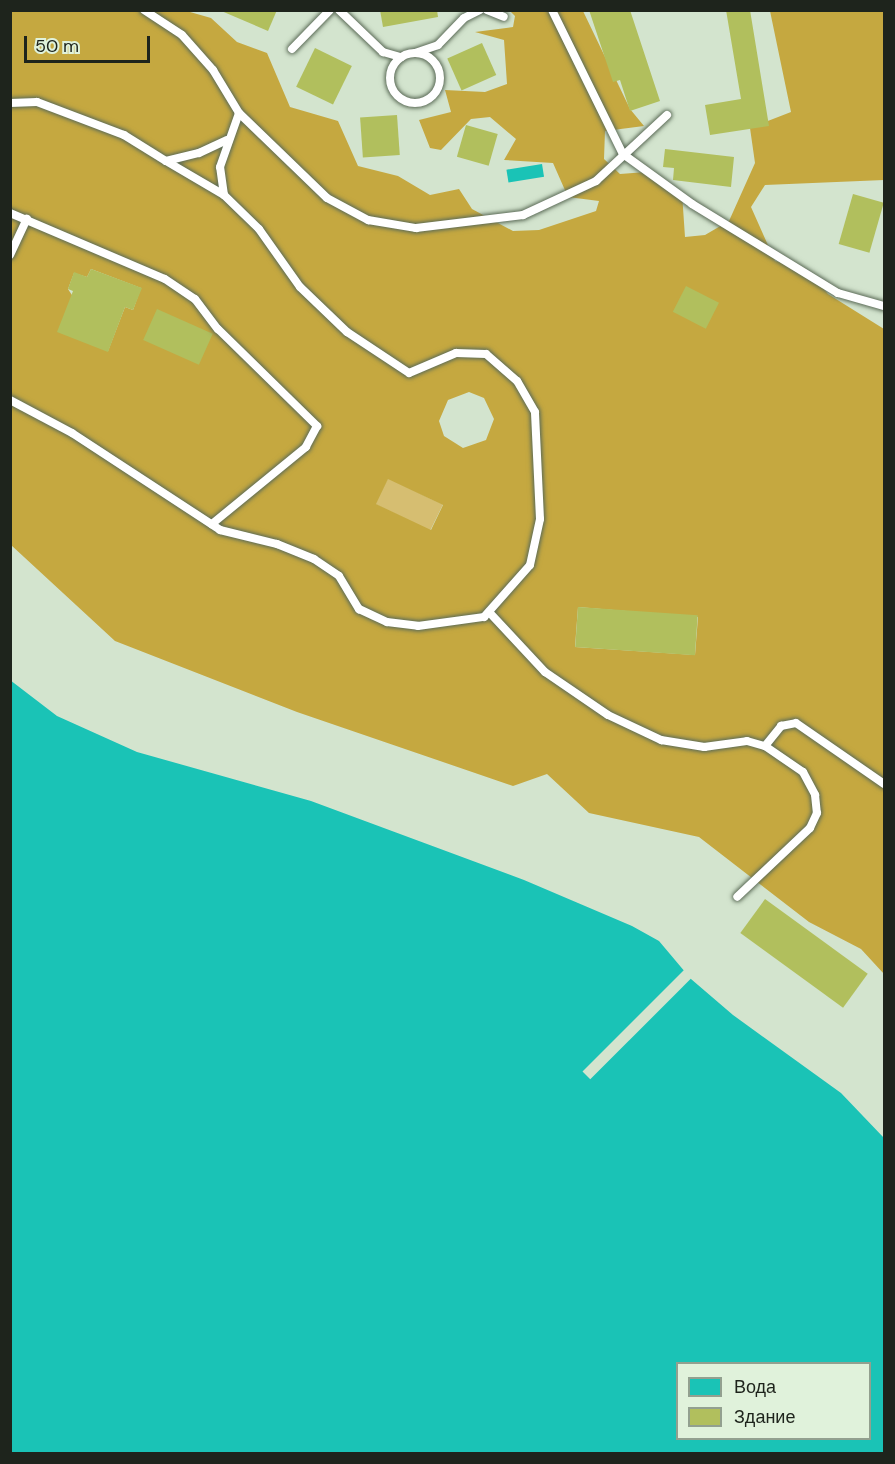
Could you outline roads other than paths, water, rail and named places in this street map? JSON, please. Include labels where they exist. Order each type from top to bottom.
[{"type":"lane","points":[[144,10],[182,35],[213,70],[239,113],[327,198],[368,220],[416,228],[523,215],[596,182],[623,154],[667,115]]},
{"type":"lane","points":[[292,49],[330,10]]},
{"type":"lane","points":[[339,10],[383,52],[402,57]]},
{"type":"lane","points":[[414,53],[427,56],[436,65],[440,77],[437,90],[428,100],[416,103],[403,100],[393,92],[390,79],[393,66],[402,57],[414,53],[438,45],[464,18],[480,10]]},
{"type":"lane","points":[[487,10],[504,17]]},
{"type":"lane","points":[[552,10],[623,154],[692,204],[838,293],[885,306]]},
{"type":"lane","points":[[10,104],[37,102],[124,135],[224,195],[259,229],[300,287],[347,332],[409,372],[456,353],[486,354],[517,381],[535,412],[540,519],[530,565],[484,618],[418,626],[387,622],[359,609],[339,576],[314,559],[212,525],[72,433],[10,400]]},
{"type":"lane","points":[[224,195],[219,167],[227,140],[239,113]]},
{"type":"lane","points":[[166,161],[200,153],[227,140]]},
{"type":"lane","points":[[10,213],[165,279],[195,298],[218,329],[317,426],[306,447],[212,525]]},
{"type":"lane","points":[[10,255],[27,219]]},
{"type":"lane","points":[[489,612],[544,672],[608,715],[662,740],[704,747],[747,741],[765,746],[803,772],[815,795],[817,813],[810,828],[737,897]]},
{"type":"lane","points":[[765,746],[781,726],[796,723],[885,784]]},
{"type":"water","points":[[542,164],[544,177],[508,182],[506,170]]},
{"type":"water","points":[[10,680],[57,716],[137,752],[311,801],[524,880],[632,926],[659,941],[691,979],[733,1015],[841,1093],[884,1138],[884,1453],[11,1453]]}]
